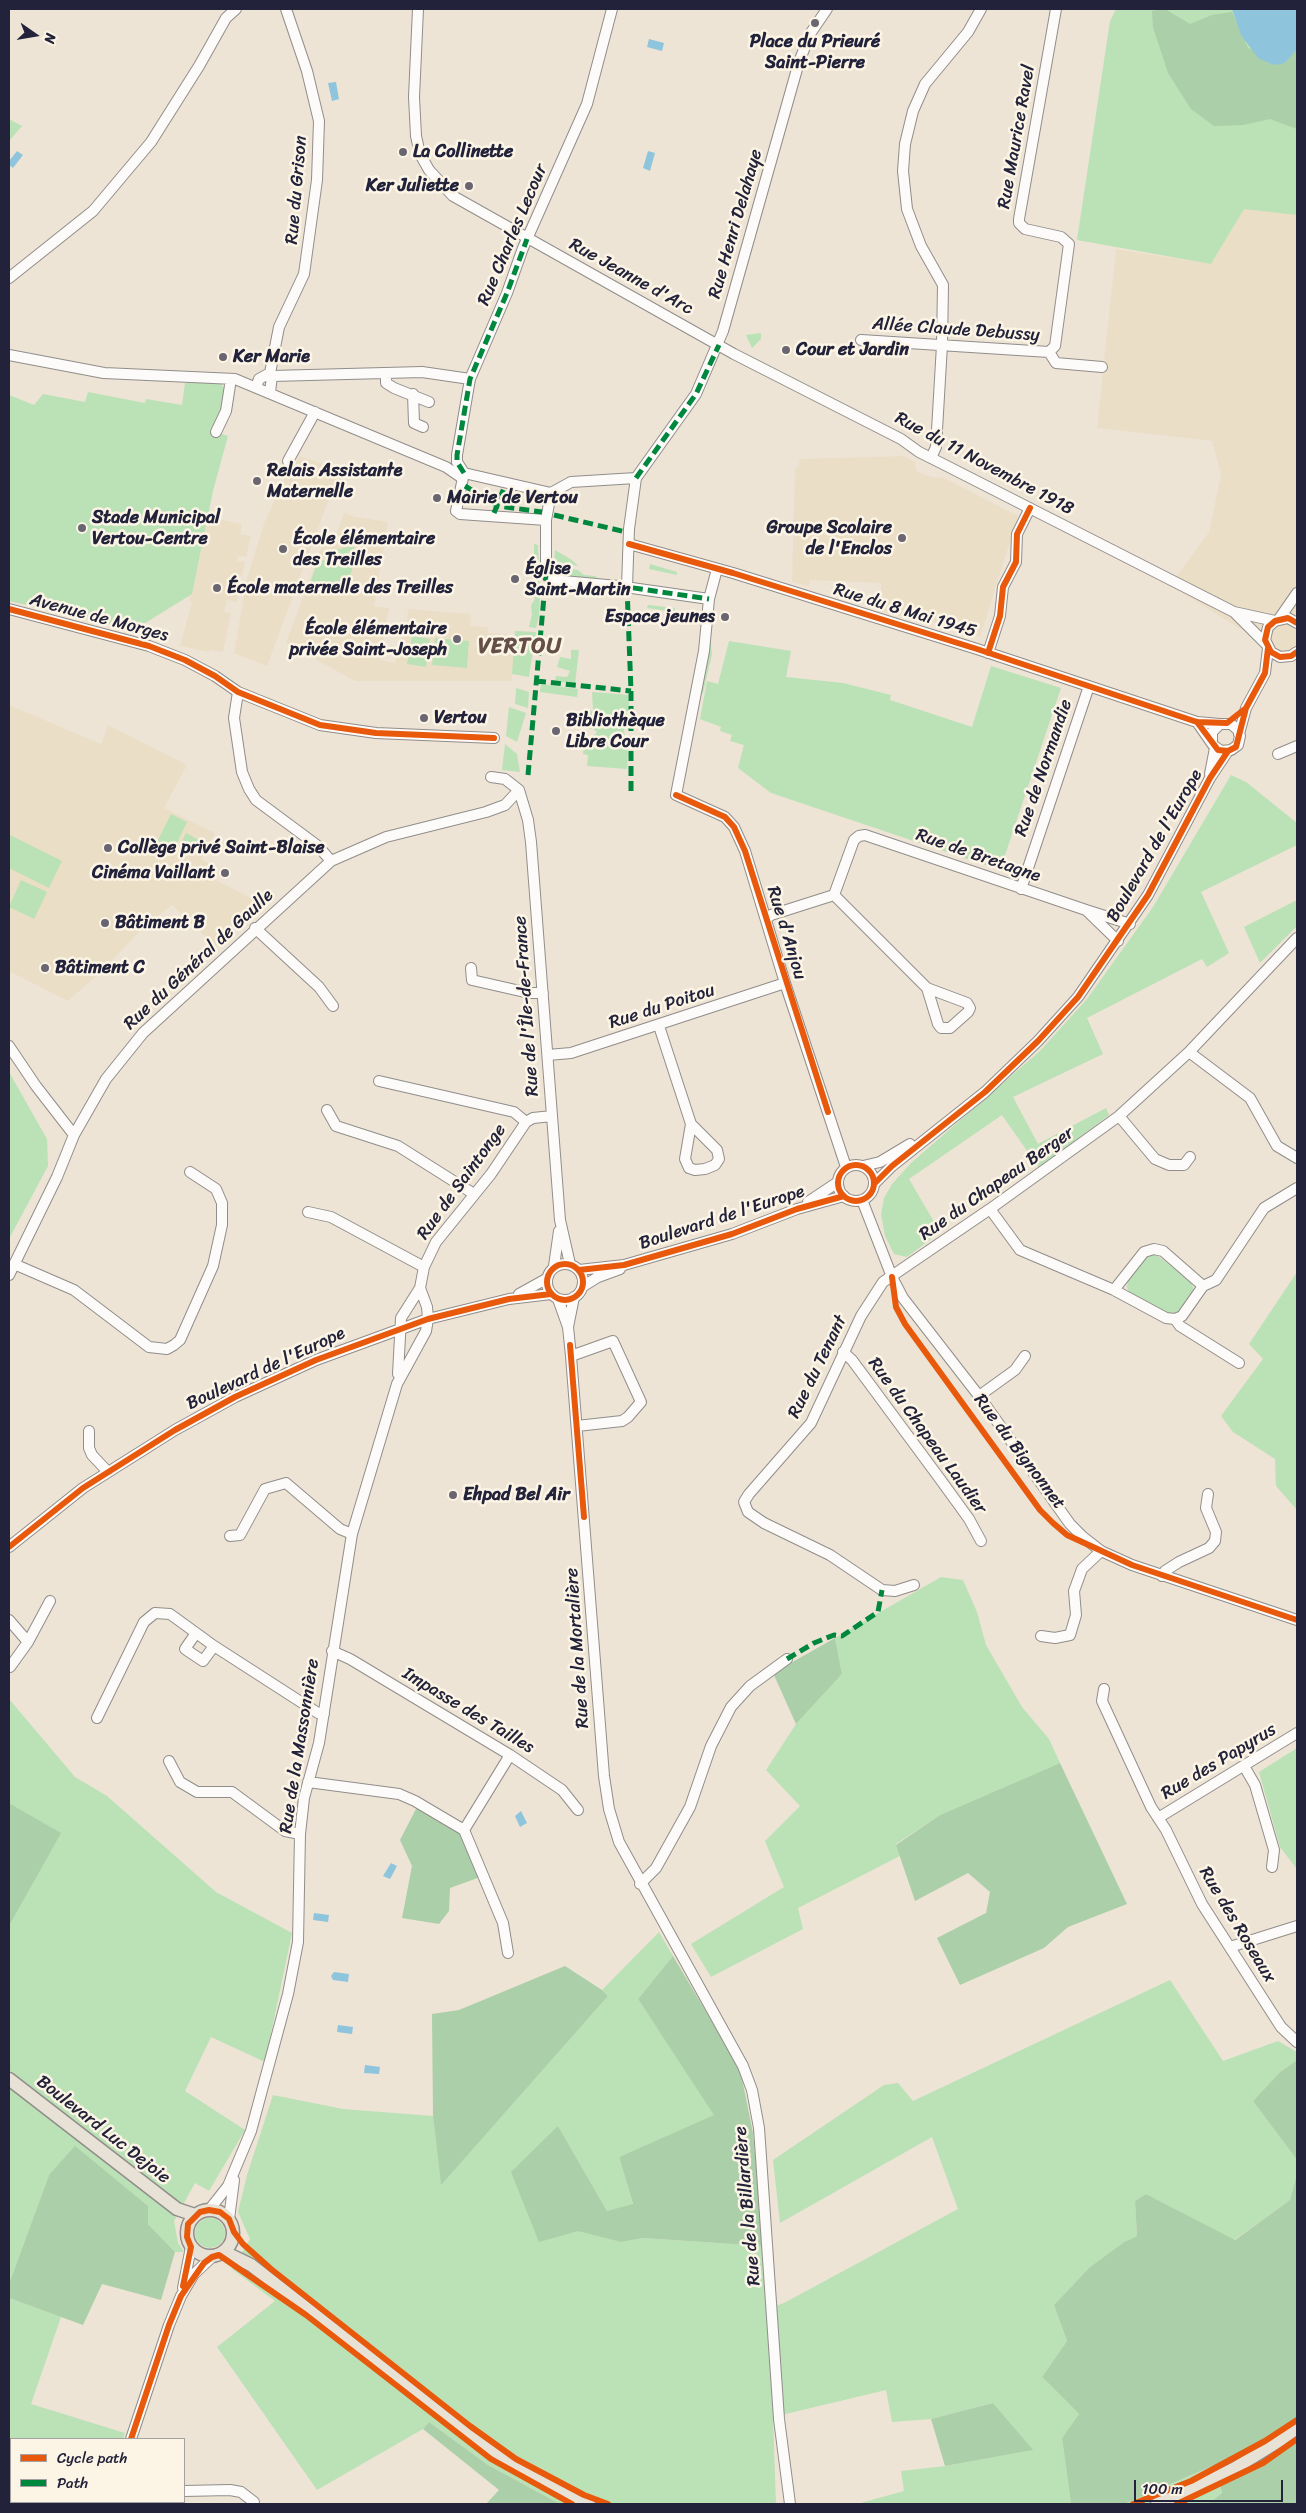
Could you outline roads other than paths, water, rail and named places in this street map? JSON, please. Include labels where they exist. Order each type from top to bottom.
[{"type":"main road","name":"Boulevard Luc Dejoie","points":[[9,2079],[177,2209],[195,2216]]},
{"type":"main road","name":"Boulevard Luc Dejoie","points":[[177,2209],[187,2229]]},
{"type":"main road","points":[[209,2210],[220,2212],[229,2219],[234,2232],[233,2240],[224,2252],[212,2257],[200,2255],[191,2247],[187,2237],[187,2229],[195,2216],[209,2210]]},
{"type":"main road","points":[[233,2240],[251,2265]]},
{"type":"main road","points":[[224,2252],[251,2265],[481,2444],[525,2472],[589,2504]]},
{"type":"main road","points":[[1157,2504],[1235,2468],[1297,2430]]},
{"type":"street","points":[[9,278],[99,203],[151,142],[199,66],[226,18],[236,9]]},
{"type":"street","name":"Rue du Grison","points":[[270,392],[279,327],[304,274],[317,170],[319,121],[307,71],[286,9]]},
{"type":"street","name":"Rue Jeanne d'Arc","points":[[418,9],[414,98],[416,136],[420,154],[429,170],[453,196],[718,344]]},
{"type":"street","name":"Rue Charles Lecour","points":[[457,462],[463,412],[470,379],[507,293],[527,239],[587,104],[612,9]]},
{"type":"street","name":"Rue Henri Delahaye","points":[[636,478],[696,394],[718,344],[799,62],[817,22],[826,9]]},
{"type":"street","points":[[931,458],[936,447],[942,345],[943,285],[921,246],[907,209],[903,171],[904,150],[913,111],[925,84],[968,32],[981,9]]},
{"type":"street","name":"Rue Maurice Ravel","points":[[1049,352],[1055,346],[1069,244],[1061,237],[1025,229],[1019,223],[1019,218],[1056,9]]},
{"type":"street","name":"Allée Claude Debussy","points":[[861,340],[1049,352],[1056,363],[1102,367]]},
{"type":"street","name":"Rue du 11 Novembre 1918","points":[[718,344],[901,438],[931,458],[1234,612],[1276,620],[1288,618],[1297,623]]},
{"type":"street","points":[[9,355],[104,373],[138,377],[228,378],[270,392],[463,476],[551,493],[571,482],[636,478],[629,544],[627,587]]},
{"type":"street","points":[[256,387],[259,379],[271,374],[386,374],[422,372],[470,379]]},
{"type":"street","points":[[386,374],[386,383],[429,402]]},
{"type":"street","points":[[216,432],[226,411],[228,378]]},
{"type":"street","points":[[413,394],[414,423],[423,427]]},
{"type":"street","points":[[288,461],[315,412]]},
{"type":"street","points":[[446,467],[457,462],[463,476],[456,511],[460,514],[546,520]]},
{"type":"street","points":[[551,493],[546,520],[546,574],[552,580],[627,587],[709,599],[717,569]]},
{"type":"street","points":[[988,653],[1000,616],[1003,587],[1016,562],[1017,534],[1030,508]]},
{"type":"street","name":"Rue du 8 Mai 1945","points":[[629,544],[717,569],[988,653],[1198,722],[1224,723]]},
{"type":"street","points":[[1198,722],[1214,745],[1228,751],[1238,745],[1246,708],[1265,673],[1266,631],[1297,593]]},
{"type":"street","name":"Rue d'Anjou","points":[[709,599],[704,651],[676,795],[725,817],[734,827],[745,851],[785,983],[846,1167]]},
{"type":"street","name":"Avenue de Morges","points":[[9,609],[149,646],[192,664],[238,692],[302,719],[337,728],[376,733],[494,738]]},
{"type":"street","name":"Rue du 11 Novembre 1918","points":[[1234,612],[1274,654],[1293,655]]},
{"type":"street","points":[[1265,673],[1293,655]]},
{"type":"street","name":"Rue de Normandie","points":[[1021,889],[1089,686]]},
{"type":"street","points":[[238,692],[234,718],[242,772],[248,788],[256,800],[318,846],[331,861]]},
{"type":"street","points":[[1214,745],[1212,732],[1246,708]]},
{"type":"street","points":[[1224,723],[1235,726],[1239,734]]},
{"type":"street","name":"Boulevard de l'Europe","points":[[1210,778],[1214,745]]},
{"type":"street","points":[[1278,754],[1297,746]]},
{"type":"street","name":"Boulevard de l'Europe","points":[[874,1184],[892,1166],[985,1092],[1038,1041],[1078,997],[1130,924],[1148,895],[1210,778],[1228,751]]},
{"type":"street","points":[[491,778],[505,779],[519,790]]},
{"type":"street","name":"Rue du Général de Gaulle","points":[[9,1275],[57,1177],[74,1135],[106,1079],[143,1033],[255,928],[331,861],[386,837],[486,812],[506,805],[519,790]]},
{"type":"street","name":"Rue de l'Île-de-France","points":[[519,790],[531,842],[560,1220],[570,1264]]},
{"type":"street","name":"Rue de Bretagne","points":[[834,895],[854,840],[859,836],[873,837],[1021,889],[1130,924]]},
{"type":"street","points":[[766,919],[771,915],[834,895],[927,988],[967,1002],[970,1008],[968,1012],[950,1028],[941,1028],[938,1024],[927,988]]},
{"type":"street","name":"Rue de Bretagne","points":[[1086,910],[1118,941]]},
{"type":"street","points":[[255,928],[319,987],[333,1006]]},
{"type":"street","name":"Rue du Chapeau Berger","points":[[892,1277],[1119,1116],[1189,1052],[1297,938]]},
{"type":"street","points":[[471,968],[472,980],[529,993],[543,993]]},
{"type":"street","name":"Rue du Poitou","points":[[548,1055],[571,1053],[659,1026],[785,983]]},
{"type":"street","points":[[659,1026],[692,1124],[717,1150],[719,1159],[715,1165],[705,1169],[695,1170],[689,1168],[685,1160],[692,1124]]},
{"type":"street","points":[[9,1046],[36,1086],[74,1135]]},
{"type":"street","points":[[1189,1052],[1250,1098],[1278,1146],[1297,1158]]},
{"type":"street","points":[[379,1080],[514,1112],[526,1122]]},
{"type":"street","points":[[327,1110],[336,1126],[398,1146],[474,1194]]},
{"type":"street","name":"Rue de Saintonge","points":[[399,1329],[400,1318],[420,1288],[424,1267],[442,1234],[491,1174],[526,1122],[533,1118],[552,1116]]},
{"type":"street","points":[[1119,1116],[1155,1159],[1169,1165],[1184,1165],[1190,1157]]},
{"type":"street","name":"Boulevard de l'Europe","points":[[863,1166],[880,1162],[927,1137]]},
{"type":"street","points":[[863,1166],[872,1176],[874,1184],[871,1192],[862,1200],[852,1200],[844,1196],[838,1182],[841,1172],[846,1167],[863,1166]]},
{"type":"street","points":[[14,1264],[74,1290],[149,1347],[167,1349],[180,1340],[212,1266],[222,1225],[222,1203],[216,1189],[190,1172]]},
{"type":"street","name":"Boulevard de l'Europe","points":[[797,1209],[838,1182]]},
{"type":"street","points":[[990,1209],[1020,1250],[1114,1290],[1166,1318],[1175,1319],[1182,1316],[1203,1286],[1216,1280],[1264,1208],[1297,1188]]},
{"type":"street","name":"Boulevard de l'Europe","points":[[579,1270],[624,1265],[732,1234],[797,1209],[844,1196]]},
{"type":"street","name":"Rue du Bignonnet","points":[[862,1200],[892,1277],[903,1298],[978,1396],[1070,1524],[1101,1551],[1162,1576],[1297,1620]]},
{"type":"street","points":[[308,1212],[331,1217],[424,1267]]},
{"type":"street","name":"Rue de l'Île-de-France","points":[[554,1266],[560,1220]]},
{"type":"street","points":[[1114,1290],[1144,1252],[1154,1249],[1163,1252],[1203,1286]]},
{"type":"street","points":[[570,1264],[579,1270],[582,1275],[582,1287],[574,1297],[566,1300],[555,1297],[546,1279],[554,1266],[570,1264]]},
{"type":"street","name":"Boulevard de l'Europe","points":[[582,1287],[624,1265]]},
{"type":"street","name":"Rue du Tenant","points":[[892,1277],[877,1288],[843,1352],[811,1422],[744,1502],[748,1512],[764,1523],[830,1555],[882,1590],[895,1591],[914,1585]]},
{"type":"street","name":"Boulevard de l'Europe","points":[[509,1299],[546,1279]]},
{"type":"street","name":"Rue de Saintonge","points":[[420,1288],[427,1307],[428,1319]]},
{"type":"street","name":"Boulevard de l'Europe","points":[[9,1547],[83,1488],[175,1430],[235,1396],[316,1360],[428,1319],[509,1299],[555,1297]]},
{"type":"street","name":"Rue de la Mortalière","points":[[555,1297],[568,1328],[571,1356],[604,1776],[618,1842],[678,1949]]},
{"type":"street","name":"Rue de la Mortalière","points":[[568,1328],[574,1297]]},
{"type":"street","name":"Rue de la Massonnière","points":[[397,1384],[424,1336],[428,1319]]},
{"type":"street","points":[[1175,1319],[1180,1326],[1239,1363]]},
{"type":"street","name":"Rue de la Massonnière","points":[[229,2219],[235,2174],[264,2088],[288,1994],[298,1931],[300,1834],[304,1798],[324,1714],[332,1651],[352,1534],[397,1384],[399,1329]]},
{"type":"street","points":[[571,1356],[614,1341],[641,1402],[622,1421],[577,1426]]},
{"type":"street","name":"Rue du Chapeau Laudier","points":[[843,1352],[852,1360],[940,1479],[969,1519],[981,1541]]},
{"type":"street","points":[[978,1396],[1015,1370],[1025,1356]]},
{"type":"street","points":[[89,1431],[89,1448],[92,1455],[108,1472]]},
{"type":"street","points":[[230,1536],[240,1535],[264,1489],[286,1483],[340,1529],[352,1534]]},
{"type":"street","points":[[1162,1576],[1165,1571],[1179,1562],[1209,1548],[1215,1541],[1216,1532],[1206,1508],[1208,1494]]},
{"type":"street","points":[[1041,1636],[1055,1638],[1070,1635],[1076,1615],[1074,1591],[1079,1576],[1086,1564],[1101,1551]]},
{"type":"street","points":[[10,1667],[28,1642],[50,1601]]},
{"type":"street","points":[[98,1718],[144,1622],[155,1613],[170,1614],[214,1646],[318,1713],[324,1714]]},
{"type":"street","points":[[9,1620],[28,1642]]},
{"type":"street","points":[[196,1633],[185,1649],[203,1661],[214,1646]]},
{"type":"street","name":"Impasse des Tailles","points":[[332,1651],[350,1659],[510,1755],[562,1790],[578,1810]]},
{"type":"street","points":[[640,1884],[656,1868],[690,1807],[711,1746],[731,1707],[750,1686],[787,1659]]},
{"type":"street","name":"Rue des Roseaux","points":[[1104,1689],[1102,1701],[1151,1807],[1202,1904],[1280,2027],[1297,2042]]},
{"type":"street","name":"Rue des Papyrus","points":[[1158,1818],[1297,1733]]},
{"type":"street","points":[[464,1830],[510,1755]]},
{"type":"street","points":[[169,1761],[180,1782],[196,1792],[232,1792],[285,1831],[300,1834]]},
{"type":"street","points":[[1244,1766],[1256,1785],[1274,1850],[1272,1867]]},
{"type":"street","points":[[308,1782],[399,1794],[415,1801],[464,1830],[503,1923],[508,1953]]},
{"type":"street","points":[[1230,1947],[1297,1926]]},
{"type":"street","name":"Rue de la Billardière","points":[[678,1949],[743,2066],[752,2090],[759,2128],[779,2419],[790,2504]]},
{"type":"street","name":"Rue de la Massonnière","points":[[209,2210],[222,2195],[235,2174]]},
{"type":"street","points":[[181,2296],[191,2247]]},
{"type":"street","points":[[131,2438],[169,2325],[181,2296],[194,2274],[212,2257]]},
{"type":"street","name":"Rue de la Billardière","points":[[783,2504],[786,2479]]},
{"type":"street","points":[[185,2491],[230,2490],[241,2492],[254,2502]]},
{"type":"water","points":[[1232,9],[1297,9],[1297,49],[1285,63],[1274,65],[1258,58],[1241,35]]},
{"type":"water","points":[[649,39],[664,43],[662,51],[647,47]]},
{"type":"water","points":[[336,82],[339,99],[332,101],[328,83]]},
{"type":"water","points":[[17,151],[23,155],[13,168],[9,165],[9,161]]},
{"type":"water","points":[[648,151],[655,153],[650,171],[643,168]]},
{"type":"water","points":[[521,1811],[527,1823],[520,1827],[515,1816]]},
{"type":"water","points":[[391,1863],[397,1866],[390,1879],[383,1876]]},
{"type":"water","points":[[314,1913],[329,1915],[328,1922],[313,1920]]},
{"type":"water","points":[[334,1972],[349,1974],[348,1982],[333,1980],[331,1976]]},
{"type":"water","points":[[338,2025],[353,2027],[352,2034],[337,2032]]},
{"type":"water","points":[[365,2065],[380,2067],[379,2074],[364,2073]]},
{"type":"place","name":"Place du Prieuré Saint-Pierre","points":[[815,23]]},
{"type":"place","name":"La Collinette","points":[[403,152]]},
{"type":"place","name":"Ker Juliette","points":[[469,186]]},
{"type":"place","name":"Cour et Jardin","points":[[786,350]]},
{"type":"place","name":"Ker Marie","points":[[223,357]]},
{"type":"place","name":"Relais Assistante Maternelle","points":[[257,481]]},
{"type":"place","name":"Mairie de Vertou","points":[[437,498]]},
{"type":"place","name":"Stade Municipal Vertou-Centre","points":[[82,528]]},
{"type":"place","name":"Groupe Scolaire de l'Enclos","points":[[902,538]]},
{"type":"place","name":"École élémentaire des Treilles","points":[[283,549]]},
{"type":"place","name":"Église Saint-Martin","points":[[515,579]]},
{"type":"place","name":"École maternelle des Treilles","points":[[217,588]]},
{"type":"place","name":"Espace jeunes","points":[[725,617]]},
{"type":"place","name":"École élémentaire privée Saint-Joseph","points":[[457,639]]},
{"type":"place","name":"Vertou","points":[[424,718]]},
{"type":"place","name":"Bibliothèque Libre Cour","points":[[556,731]]},
{"type":"place","name":"Collège privé Saint-Blaise","points":[[108,848]]},
{"type":"place","name":"Cinéma Vaillant","points":[[225,873]]},
{"type":"place","name":"Bâtiment B","points":[[105,923]]},
{"type":"place","name":"Bâtiment C","points":[[45,968]]},
{"type":"place","name":"Ehpad Bel Air","points":[[453,1495]]},
{"type":"district","name":"VERTOU","points":[[520,647]]}]
